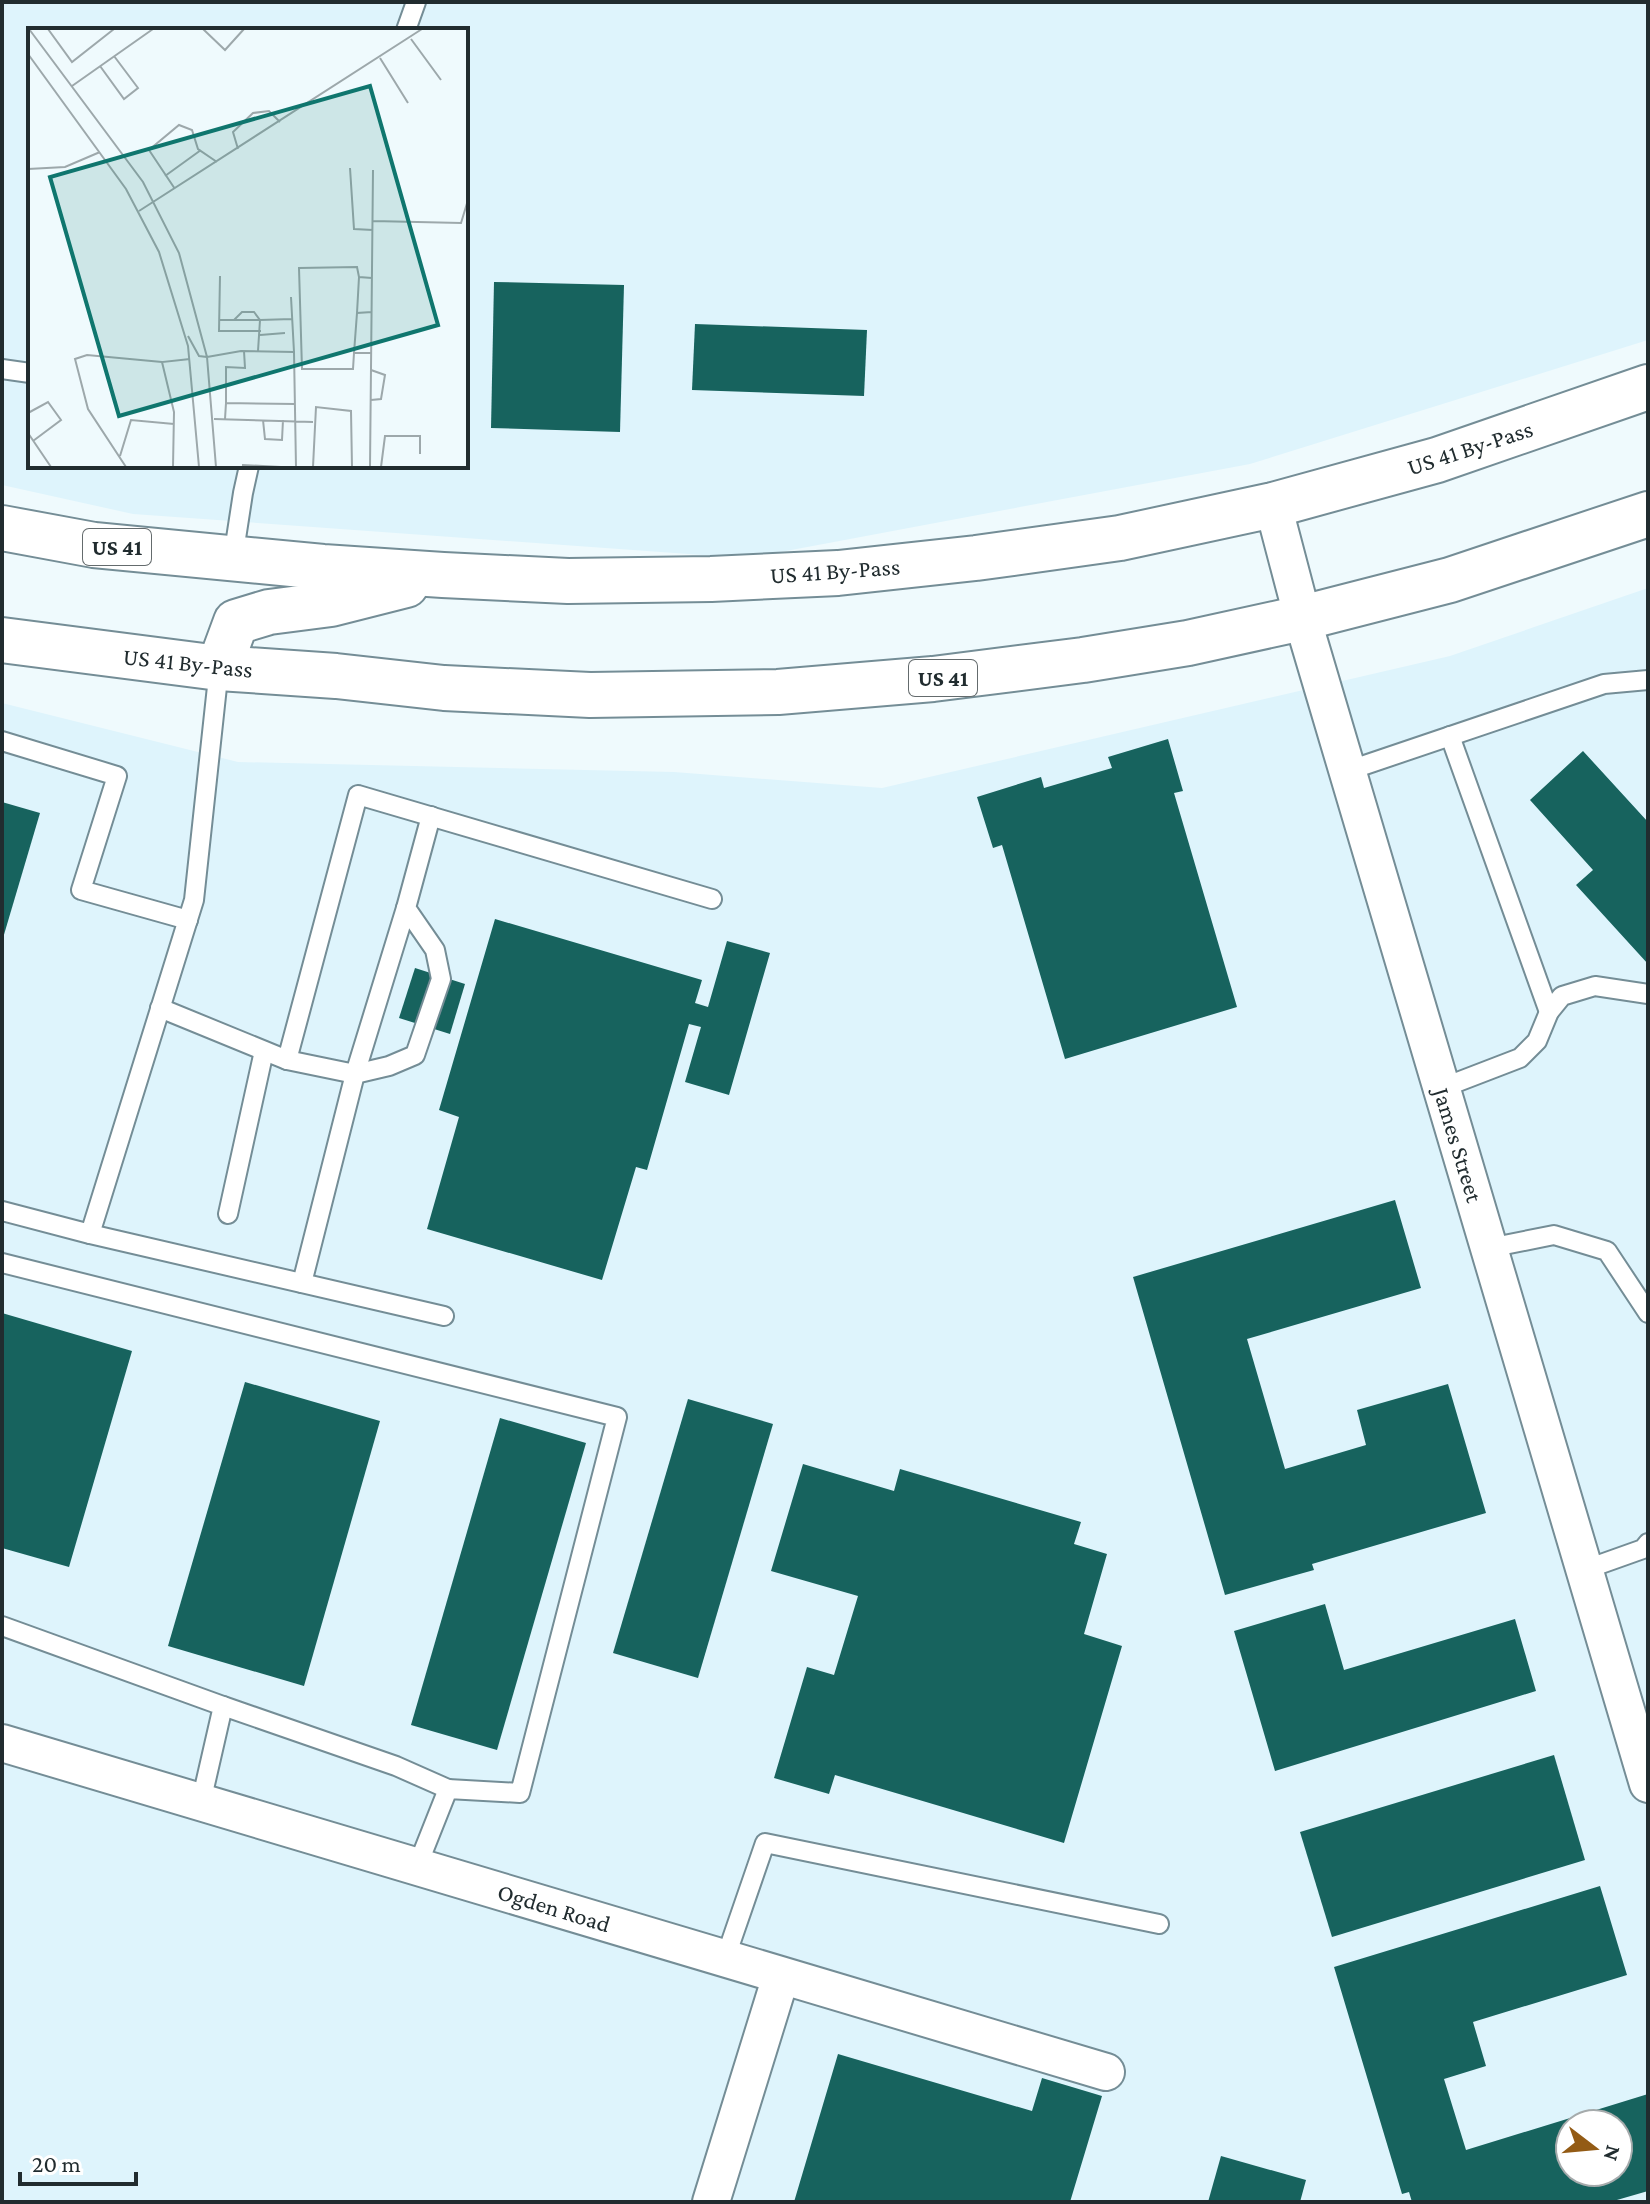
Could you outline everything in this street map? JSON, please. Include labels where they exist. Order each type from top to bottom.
[{"type":"main road","name":"US 41 By-Pass","points":[[2,528],[94,545],[443,575],[568,581],[838,573],[1120,538],[1273,505],[1437,460],[1648,387]]},
{"type":"main road","name":"US 41 By-Pass","points":[[2,640],[219,668],[444,688],[590,695],[778,692],[933,679],[1188,643],[1450,580],[1648,514]]},
{"type":"main road","points":[[219,668],[236,622],[269,612],[331,604],[443,575]]},
{"type":"street","name":"James Street","points":[[1273,505],[1302,618],[1648,1784]]},
{"type":"street","name":"Ogden Road","points":[[2,1743],[1106,2072]]},
{"type":"street","points":[[711,2202],[781,1976]]},
{"type":"lane","points":[[407,28],[416,2]]},
{"type":"lane","points":[[2,369],[28,373]]},
{"type":"lane","points":[[233,558],[249,468]]},
{"type":"lane","points":[[90,1234],[194,900],[219,668]]},
{"type":"lane","points":[[1347,771],[1604,684],[1648,680]]},
{"type":"lane","points":[[1450,736],[1549,1012]]},
{"type":"lane","points":[[2,741],[117,776],[81,890],[188,920]]},
{"type":"lane","points":[[287,1060],[358,795],[712,899]]},
{"type":"lane","points":[[302,1283],[355,1074],[431,816]]},
{"type":"lane","points":[[160,1008],[287,1060],[355,1074],[389,1066],[415,1055],[441,979],[435,950],[406,908]]},
{"type":"lane","points":[[1442,1088],[1520,1058],[1537,1041],[1549,1012],[1562,996],[1595,986],[1648,994]]},
{"type":"lane","points":[[228,1214],[264,1051]]},
{"type":"lane","points":[[2,1211],[444,1316]]},
{"type":"lane","points":[[1489,1248],[1554,1235],[1607,1251],[1648,1313]]},
{"type":"lane","points":[[2,1263],[617,1417],[520,1793],[448,1789],[396,1766],[2,1626]]},
{"type":"lane","points":[[1584,1570],[1643,1549],[1648,1543]]},
{"type":"lane","points":[[201,1802],[223,1706]]},
{"type":"lane","points":[[417,1867],[448,1789]]},
{"type":"lane","points":[[725,1959],[765,1843],[1159,1924]]},
{"type":"shaded area","points":[[2,2],[1648,2],[1648,340],[1250,464],[759,556],[730,557],[133,514],[2,485]]},
{"type":"shaded area","points":[[1648,588],[1648,2202],[2,2202],[2,703],[238,762],[674,772],[882,788],[1450,656]]},
{"type":"building","points":[[494,282],[624,285],[620,432],[491,428]]},
{"type":"building","points":[[695,324],[867,330],[864,396],[692,390]]},
{"type":"building","points":[[1168,739],[1183,791],[1174,793],[1237,1007],[1065,1059],[1002,845],[993,848],[977,797],[1041,777],[1044,788],[1112,768],[1108,757]]},
{"type":"building","points":[[1583,751],[1648,822],[1648,964],[1576,885],[1593,870],[1530,800]]},
{"type":"building","points":[[2,802],[40,813],[3,938],[2,938]]},
{"type":"building","points":[[495,919],[702,980],[695,1003],[708,1007],[727,941],[770,953],[729,1095],[685,1082],[701,1027],[689,1024],[647,1170],[636,1167],[602,1280],[427,1229],[459,1117],[439,1110]]},
{"type":"building","points":[[415,968],[465,984],[450,1034],[399,1018]]},
{"type":"building","points":[[1395,1200],[1421,1288],[1247,1339],[1285,1469],[1366,1445],[1357,1410],[1448,1384],[1486,1513],[1312,1564],[1314,1570],[1225,1595],[1133,1277]]},
{"type":"building","points":[[2,1313],[132,1351],[69,1567],[2,1548]]},
{"type":"building","points":[[245,1382],[380,1421],[304,1686],[168,1646]]},
{"type":"building","points":[[688,1399],[773,1424],[698,1678],[613,1653]]},
{"type":"building","points":[[500,1418],[586,1443],[497,1750],[411,1725]]},
{"type":"building","points":[[803,1464],[894,1491],[900,1469],[1081,1522],[1074,1544],[1107,1554],[1084,1634],[1122,1646],[1064,1843],[835,1775],[829,1794],[774,1778],[807,1667],[834,1675],[858,1596],[771,1571]]},
{"type":"building","points":[[1325,1604],[1344,1670],[1515,1619],[1536,1691],[1275,1771],[1234,1631]]},
{"type":"building","points":[[1554,1755],[1585,1860],[1332,1937],[1300,1832]]},
{"type":"building","points":[[1600,1886],[1627,1975],[1473,2022],[1486,2066],[1444,2079],[1466,2150],[1554,2123],[1554,2188],[1634,2188],[1634,2108],[1602,2108],[1648,2094],[1648,2191],[1610,2202],[1412,2202],[1409,2192],[1402,2194],[1334,1967]]},
{"type":"building","points":[[838,2054],[1032,2111],[1042,2078],[1102,2096],[1070,2202],[794,2202]]},
{"type":"building","points":[[1221,2156],[1306,2180],[1300,2202],[1208,2202]]}]
